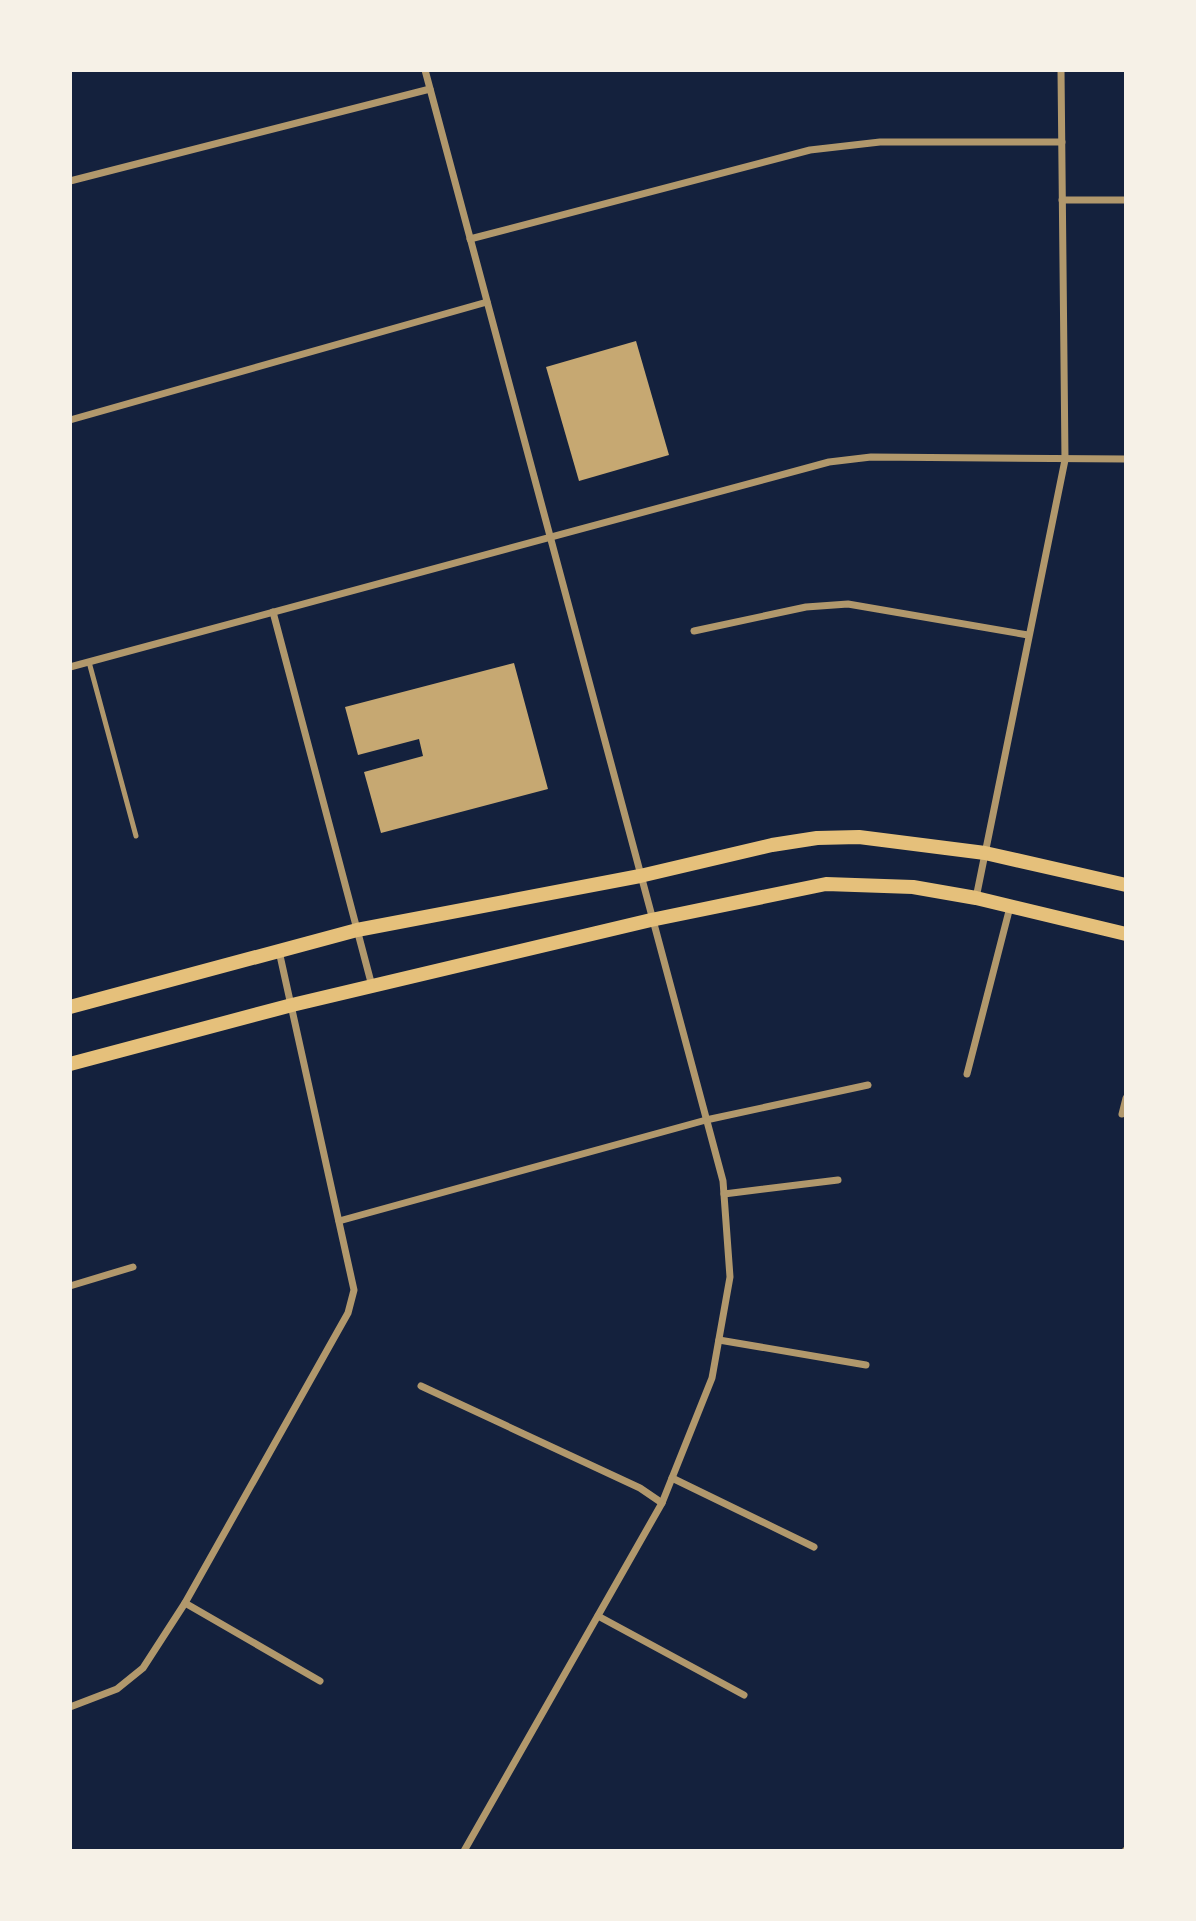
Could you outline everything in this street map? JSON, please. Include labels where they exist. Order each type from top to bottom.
[{"type":"main road","points":[[70,1007],[357,930],[640,876],[772,845],[817,838],[859,837],[985,853],[1126,885]]},
{"type":"main road","points":[[70,1064],[292,1005],[651,920],[826,884],[913,887],[976,898],[1126,934]]},
{"type":"street","points":[[425,70],[706,1120],[724,1194],[730,1277],[712,1378],[662,1503],[464,1851]]},
{"type":"street","points":[[976,898],[1065,460],[1061,70]]},
{"type":"street","points":[[70,181],[430,89]]},
{"type":"street","points":[[470,239],[810,150],[880,142],[1062,142]]},
{"type":"street","points":[[1062,200],[1126,200]]},
{"type":"street","points":[[70,420],[487,302]]},
{"type":"street","points":[[70,667],[829,462],[871,457],[1126,459]]},
{"type":"street","points":[[694,631],[806,607],[848,604],[1028,635]]},
{"type":"street","points":[[273,612],[372,986]]},
{"type":"street","points":[[967,1074],[1010,907]]},
{"type":"street","points":[[70,1707],[117,1689],[143,1668],[185,1603],[348,1313],[354,1290],[279,951]]},
{"type":"street","points":[[339,1221],[706,1120],[868,1085]]},
{"type":"street","points":[[1122,1114],[1126,1098]]},
{"type":"street","points":[[724,1194],[838,1180]]},
{"type":"street","points":[[70,1286],[133,1267]]},
{"type":"street","points":[[719,1340],[866,1365]]},
{"type":"street","points":[[421,1386],[639,1488],[662,1503]]},
{"type":"street","points":[[672,1478],[814,1547]]},
{"type":"street","points":[[185,1603],[320,1681]]},
{"type":"street","points":[[598,1616],[744,1695]]},
{"type":"lane","points":[[89,662],[135,836]]},
{"type":"building","points":[[636,341],[669,455],[579,481],[546,367]]},
{"type":"building","points":[[514,663],[548,789],[381,833],[364,772],[423,756],[419,739],[358,755],[345,707]]}]
